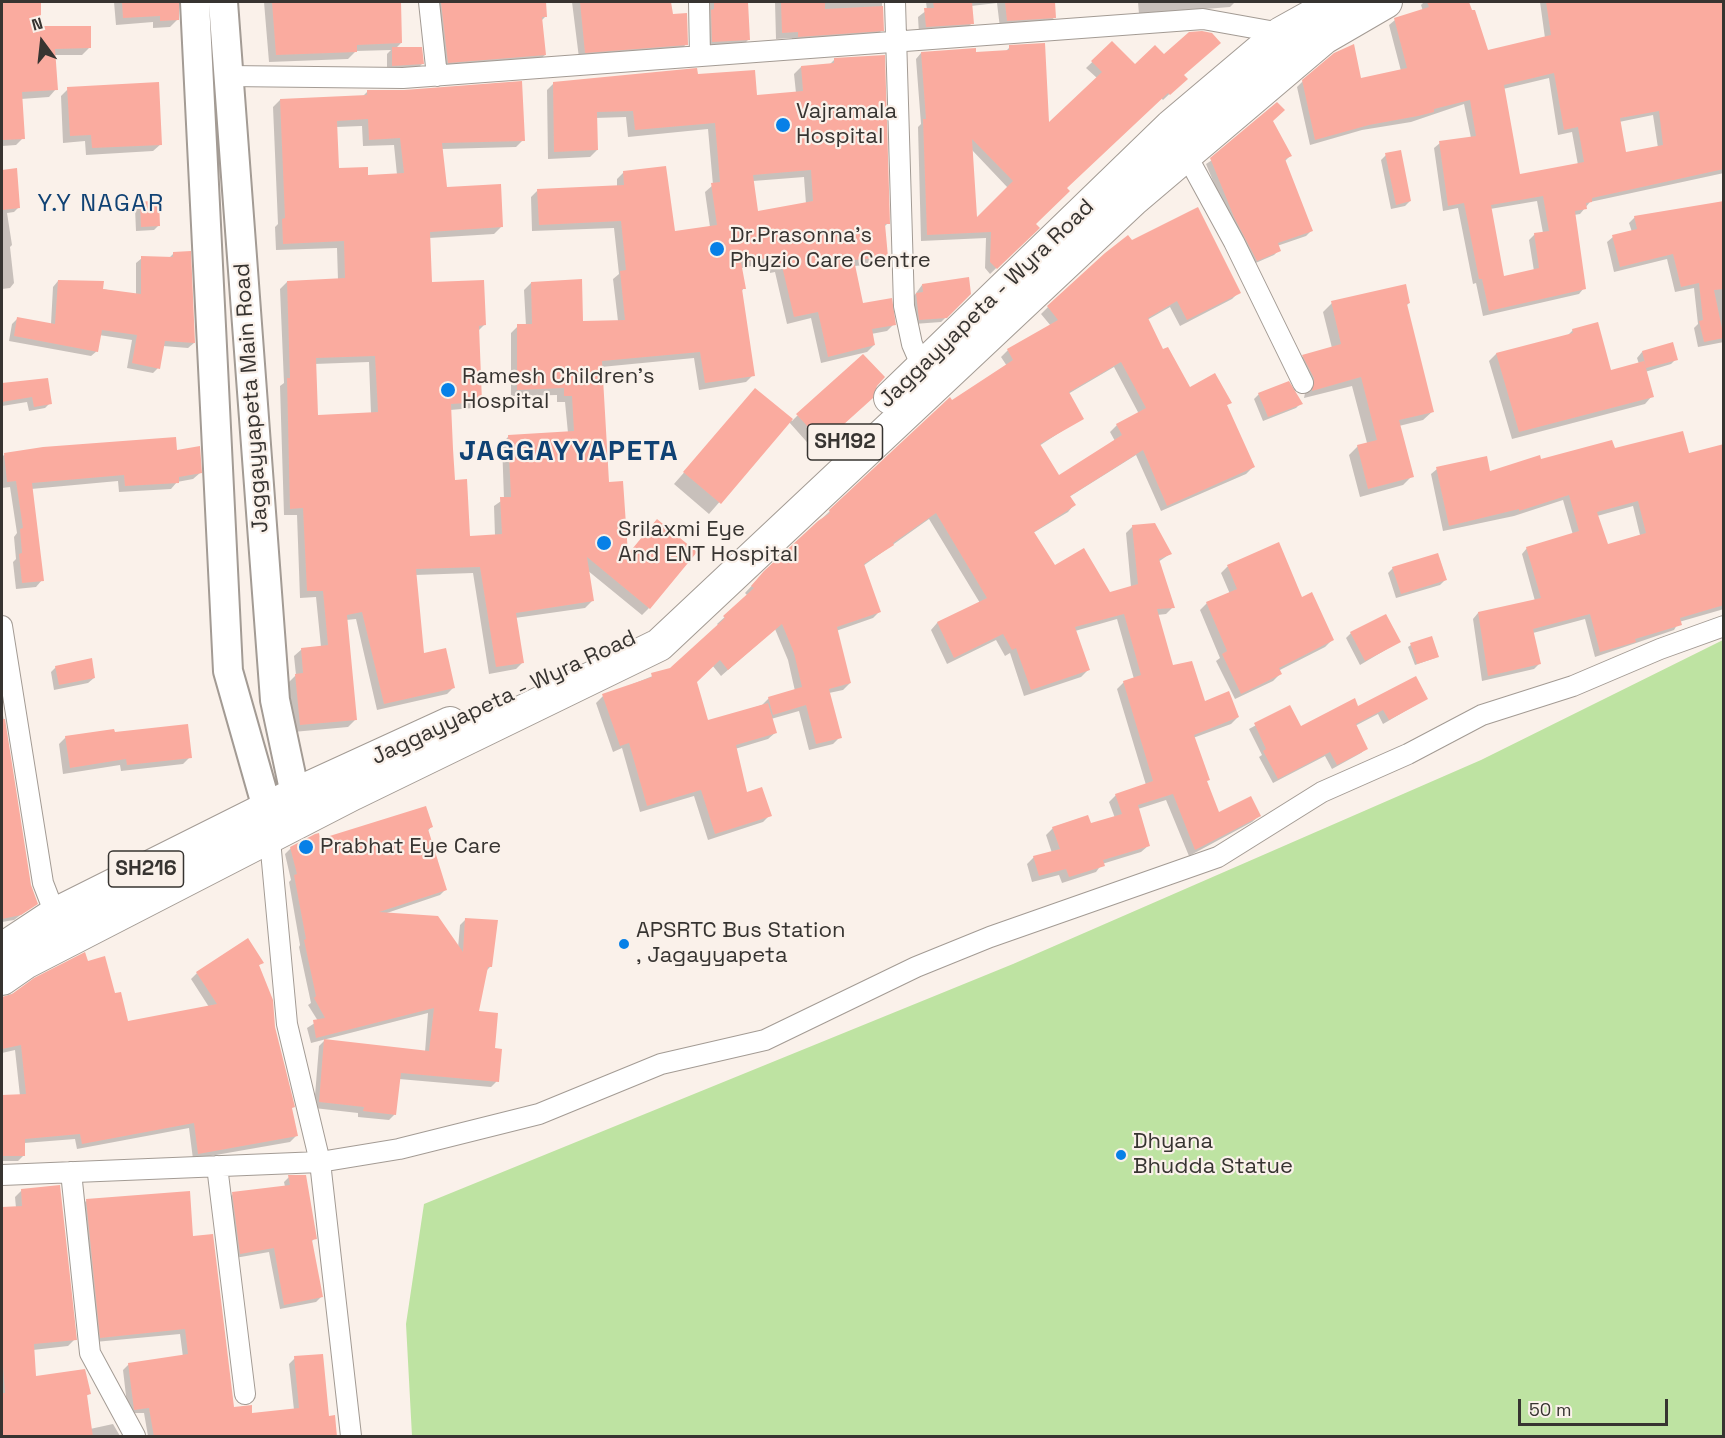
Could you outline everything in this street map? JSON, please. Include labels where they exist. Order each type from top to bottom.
[{"type":"main road","points":[[195,2],[228,671],[268,822]]},
{"type":"main road","name":"Jaggayyapeta Main Road","points":[[223,2],[275,700],[295,794]]},
{"type":"main road","name":"Jaggayyapeta - Wyra Road","points":[[295,794],[640,637],[756,530],[1171,126],[1297,18],[1337,2]]},
{"type":"main road","name":"SH192","points":[[2,979],[268,822],[659,645],[1133,200],[1324,38],[1386,2]]},
{"type":"main road","name":"SH216","points":[[2,948],[55,914],[268,822],[295,794]]},
{"type":"street","points":[[429,2],[437,76]]},
{"type":"street","points":[[699,2],[700,56]]},
{"type":"street","points":[[895,2],[904,306],[912,344],[922,367]]},
{"type":"street","points":[[228,76],[403,78],[1203,19],[1297,18]]},
{"type":"street","points":[[1171,126],[1234,242],[1303,383]]},
{"type":"street","points":[[2,626],[43,883],[55,914]]},
{"type":"street","points":[[2,1174],[320,1162],[399,1149],[539,1114],[661,1064],[765,1040],[916,968],[990,937],[1218,857],[1322,792],[1408,754],[1482,715],[1573,686],[1659,649],[1724,626]]},
{"type":"street","points":[[268,822],[287,1024],[320,1162],[351,1437]]},
{"type":"street","points":[[217,1166],[245,1394]]},
{"type":"street","points":[[72,1172],[90,1353],[135,1437]]},
{"type":"shaded area","points":[[1723,640],[1723,1436],[412,1436],[406,1324],[424,1204],[1013,964],[1481,760]]},
{"type":"building","points":[[2,2],[41,2],[41,26],[91,26],[91,48],[55,49],[58,90],[22,92],[25,139],[2,140]]},
{"type":"building","points":[[122,2],[179,2],[179,20],[160,21],[160,16],[123,18]]},
{"type":"building","points":[[272,2],[401,2],[402,43],[357,45],[357,52],[276,55]]},
{"type":"building","points":[[441,2],[546,2],[547,17],[542,17],[546,55],[448,63]]},
{"type":"building","points":[[580,2],[671,2],[673,14],[687,13],[688,45],[585,53]]},
{"type":"building","points":[[714,2],[748,2],[750,40],[712,42],[711,10],[714,9]]},
{"type":"building","points":[[781,2],[825,2],[825,9],[883,6],[884,31],[798,37],[798,32],[782,33]]},
{"type":"building","points":[[933,2],[972,2],[974,24],[926,27],[924,8],[934,8]]},
{"type":"building","points":[[1005,2],[1055,2],[1056,18],[1007,21]]},
{"type":"building","points":[[1427,2],[1469,2],[1472,10],[1475,10],[1488,50],[1551,35],[1546,2],[1724,2],[1724,169],[1592,198],[1592,202],[1586,203],[1587,209],[1575,211],[1586,289],[1489,311],[1482,279],[1479,279],[1464,203],[1448,206],[1439,141],[1476,136],[1470,100],[1434,109],[1434,112],[1369,125],[1315,140],[1302,80],[1334,53],[1354,44],[1361,78],[1407,68],[1394,18],[1429,7]],"holes":[[[1554,73],[1564,130],[1578,127],[1584,162],[1520,174],[1504,85]],[[1659,111],[1663,145],[1626,152],[1620,118]],[[1543,196],[1549,231],[1534,233],[1539,268],[1504,276],[1491,205]]]},
{"type":"building","points":[[1189,32],[1212,33],[1221,43],[1184,75],[1188,79],[1170,95],[1168,93],[1067,188],[1070,191],[1036,224],[1040,228],[997,269],[990,262],[991,232],[927,235],[923,119],[926,119],[921,52],[976,48],[976,52],[1009,50],[1009,45],[1045,43],[1049,122],[1102,72],[1091,61],[1112,41],[1135,64],[1155,45],[1164,54]],"holes":[[[972,139],[1013,181],[977,217]]]},
{"type":"building","points":[[392,47],[422,47],[424,64],[392,66]]},
{"type":"building","points":[[885,55],[890,224],[885,224],[888,257],[854,260],[863,303],[892,298],[896,325],[872,329],[875,345],[828,357],[818,312],[794,317],[782,266],[777,267],[775,257],[741,262],[746,289],[742,289],[755,376],[705,383],[700,352],[602,361],[609,482],[623,481],[628,554],[657,519],[697,552],[650,609],[587,557],[594,601],[516,613],[524,663],[496,667],[480,567],[416,569],[424,653],[446,648],[455,688],[384,704],[362,612],[347,615],[357,720],[300,725],[295,674],[303,673],[301,648],[328,645],[323,591],[307,591],[303,508],[290,509],[287,281],[345,278],[344,241],[283,244],[282,219],[285,218],[280,99],[367,95],[367,90],[404,90],[522,81],[525,141],[442,143],[447,187],[501,184],[503,227],[430,232],[432,282],[484,280],[486,325],[479,326],[482,402],[451,404],[455,480],[467,479],[470,536],[502,534],[500,497],[511,497],[508,435],[574,431],[572,396],[564,396],[564,388],[517,390],[517,324],[532,324],[531,282],[582,279],[583,321],[625,320],[620,271],[626,270],[621,221],[539,225],[537,189],[624,185],[623,171],[666,166],[675,231],[717,225],[711,183],[720,182],[715,123],[635,130],[633,111],[597,112],[598,150],[554,152],[553,82],[697,68],[698,74],[755,70],[757,95],[803,91],[801,66],[834,63],[834,58]],"holes":[[[368,119],[369,140],[400,138],[404,173],[368,175],[368,167],[339,168],[337,121]],[[811,170],[813,201],[758,211],[753,175]],[[375,356],[378,412],[318,415],[316,358]]]},
{"type":"building","points":[[159,82],[162,145],[92,148],[91,135],[70,136],[67,87]]},
{"type":"building","points":[[1277,102],[1285,110],[1273,121],[1292,156],[1285,159],[1313,231],[1278,243],[1281,251],[1257,261],[1234,217],[1210,158]]},
{"type":"building","points":[[1401,150],[1411,201],[1396,205],[1385,153]]},
{"type":"building","points":[[17,168],[20,208],[2,210],[2,170]]},
{"type":"building","points":[[159,200],[160,226],[141,227],[140,202]]},
{"type":"building","points":[[1724,201],[1724,289],[1714,290],[1724,338],[1704,342],[1699,321],[1703,320],[1699,283],[1681,287],[1673,254],[1620,267],[1612,235],[1637,229],[1634,216]]},
{"type":"building","points":[[1198,207],[1241,293],[1187,320],[1177,301],[1148,318],[1163,349],[1168,347],[1190,387],[1215,373],[1232,403],[1227,405],[1255,467],[1167,506],[1143,450],[1070,496],[1076,505],[1034,532],[1055,565],[1084,548],[1110,592],[1138,584],[1132,525],[1155,523],[1172,554],[1159,559],[1175,608],[1157,609],[1173,665],[1192,661],[1205,701],[1229,691],[1239,717],[1194,735],[1210,780],[1207,781],[1219,812],[1251,796],[1261,816],[1195,850],[1173,794],[1138,805],[1150,846],[1103,860],[1105,866],[1069,877],[1066,869],[1039,876],[1033,856],[1060,849],[1052,827],[1088,815],[1091,823],[1122,814],[1115,794],[1153,781],[1123,681],[1141,675],[1124,614],[1075,627],[1090,670],[1031,690],[1016,648],[1012,650],[1003,634],[954,658],[937,622],[987,598],[936,513],[893,543],[894,545],[864,564],[881,612],[837,627],[851,683],[829,689],[842,738],[816,744],[806,705],[773,715],[768,697],[802,687],[794,653],[782,624],[728,670],[720,660],[697,682],[708,720],[768,703],[777,733],[736,745],[747,792],[762,787],[772,816],[715,834],[701,790],[647,806],[629,743],[620,746],[602,694],[652,677],[651,673],[670,668],[725,618],[723,616],[754,588],[751,586],[764,571],[818,521],[830,513],[829,510],[950,397],[952,400],[1013,360],[1007,349],[1058,320],[1047,306],[1128,235],[1132,240]],"holes":[[[1121,362],[1146,408],[1116,424],[1122,435],[1059,475],[1040,444],[1084,419],[1069,392]]]},
{"type":"building","points":[[191,251],[195,343],[165,341],[160,369],[132,363],[137,335],[102,330],[98,352],[14,336],[17,317],[55,324],[58,280],[104,281],[103,289],[141,294],[141,256],[173,257],[173,252]]},
{"type":"building","points":[[969,277],[971,294],[947,318],[919,320],[916,293],[923,292],[922,284]]},
{"type":"building","points":[[1406,284],[1410,303],[1407,304],[1434,412],[1399,420],[1414,477],[1368,489],[1357,445],[1377,440],[1361,377],[1312,391],[1314,378],[1302,355],[1341,344],[1331,301]]},
{"type":"building","points":[[1598,322],[1611,370],[1644,361],[1654,397],[1519,432],[1496,353],[1573,333],[1572,329]]},
{"type":"building","points":[[1673,342],[1678,360],[1646,368],[1642,351]]},
{"type":"building","points":[[863,354],[885,377],[877,386],[873,398],[823,443],[796,414]]},
{"type":"building","points":[[48,378],[52,404],[34,407],[32,397],[2,402],[2,383]]},
{"type":"building","points":[[1289,381],[1303,404],[1268,417],[1258,393]]},
{"type":"building","points":[[755,388],[793,419],[721,504],[683,472]]},
{"type":"building","points":[[1683,431],[1689,453],[1724,444],[1724,605],[1680,618],[1682,625],[1600,652],[1590,614],[1533,629],[1541,664],[1488,676],[1478,612],[1541,598],[1526,547],[1579,531],[1569,495],[1519,511],[1519,509],[1449,526],[1436,467],[1487,456],[1490,471],[1540,455],[1541,459],[1612,440],[1615,448]],"holes":[[[1638,501],[1646,533],[1608,544],[1597,512]]]},
{"type":"building","points":[[176,437],[177,450],[200,446],[202,473],[179,477],[179,483],[125,486],[124,475],[32,483],[44,581],[22,583],[19,554],[22,553],[20,529],[23,528],[16,481],[7,482],[4,453],[43,447]]},
{"type":"building","points":[[1279,542],[1302,597],[1312,592],[1334,640],[1279,668],[1282,674],[1241,694],[1222,654],[1227,651],[1206,602],[1237,589],[1227,565]]},
{"type":"building","points":[[1438,553],[1447,580],[1401,594],[1392,567]]},
{"type":"building","points":[[1386,614],[1401,642],[1365,661],[1350,632]]},
{"type":"building","points":[[1432,636],[1439,657],[1417,664],[1410,643]]},
{"type":"building","points":[[92,658],[95,678],[59,685],[55,666]]},
{"type":"building","points":[[1416,676],[1428,699],[1389,720],[1383,710],[1356,724],[1368,749],[1337,765],[1330,752],[1278,779],[1263,751],[1266,749],[1254,723],[1290,705],[1301,726],[1355,698],[1358,706]]},
{"type":"building","points":[[2,719],[5,719],[31,885],[38,904],[21,915],[2,919]]},
{"type":"building","points":[[188,724],[192,758],[127,765],[126,759],[70,768],[65,736],[114,729],[115,732]]},
{"type":"building","points":[[426,806],[433,827],[428,829],[447,890],[379,912],[438,916],[463,952],[465,918],[498,920],[492,967],[488,967],[479,1011],[498,1013],[495,1048],[502,1049],[499,1082],[401,1073],[396,1115],[363,1111],[364,1107],[319,1102],[324,1039],[429,1051],[434,1008],[316,1038],[313,1020],[325,1018],[314,998],[316,996],[294,875],[297,874],[290,847],[315,834],[319,833],[320,839]]},
{"type":"building","points":[[248,938],[264,963],[259,965],[273,1000],[275,1027],[295,1107],[292,1108],[298,1136],[198,1154],[194,1123],[82,1144],[80,1134],[25,1139],[25,1156],[2,1156],[2,1095],[26,1094],[21,1045],[2,1049],[2,997],[12,994],[34,978],[85,952],[88,961],[105,956],[115,993],[121,992],[128,1021],[217,1004],[196,972]]},
{"type":"building","points":[[288,1175],[306,1175],[317,1239],[312,1240],[323,1297],[284,1305],[274,1248],[240,1254],[232,1192],[290,1185]]},
{"type":"building","points":[[60,1185],[77,1340],[34,1344],[36,1376],[85,1369],[91,1394],[87,1395],[93,1437],[2,1437],[2,1393],[5,1393],[2,1351],[2,1207],[22,1206],[21,1189]]},
{"type":"building","points":[[190,1191],[193,1236],[213,1234],[234,1407],[252,1405],[252,1413],[299,1408],[294,1356],[323,1354],[329,1416],[335,1415],[337,1437],[154,1437],[149,1408],[134,1410],[128,1363],[188,1354],[185,1329],[100,1338],[86,1199]]},
{"type":"place","name":"Vajramala Hospital","points":[[783,125]]},
{"type":"place","name":"Dr.Prasonna's Phyzio Care Centre","points":[[717,249]]},
{"type":"place","name":"Ramesh Children's Hospital","points":[[448,390]]},
{"type":"place","name":"Srilaxmi Eye And ENT Hospital","points":[[604,543]]},
{"type":"place","name":"Prabhat Eye Care","points":[[306,847]]},
{"type":"place","name":"APSRTC Bus Station , Jagayyapeta","points":[[624,944]]},
{"type":"place","name":"Dhyana Bhudda Statue","points":[[1121,1155]]},
{"type":"district","name":"Y.Y NAGAR","points":[[101,204]]},
{"type":"district","name":"JAGGAYYAPETA","points":[[569,452]]}]
